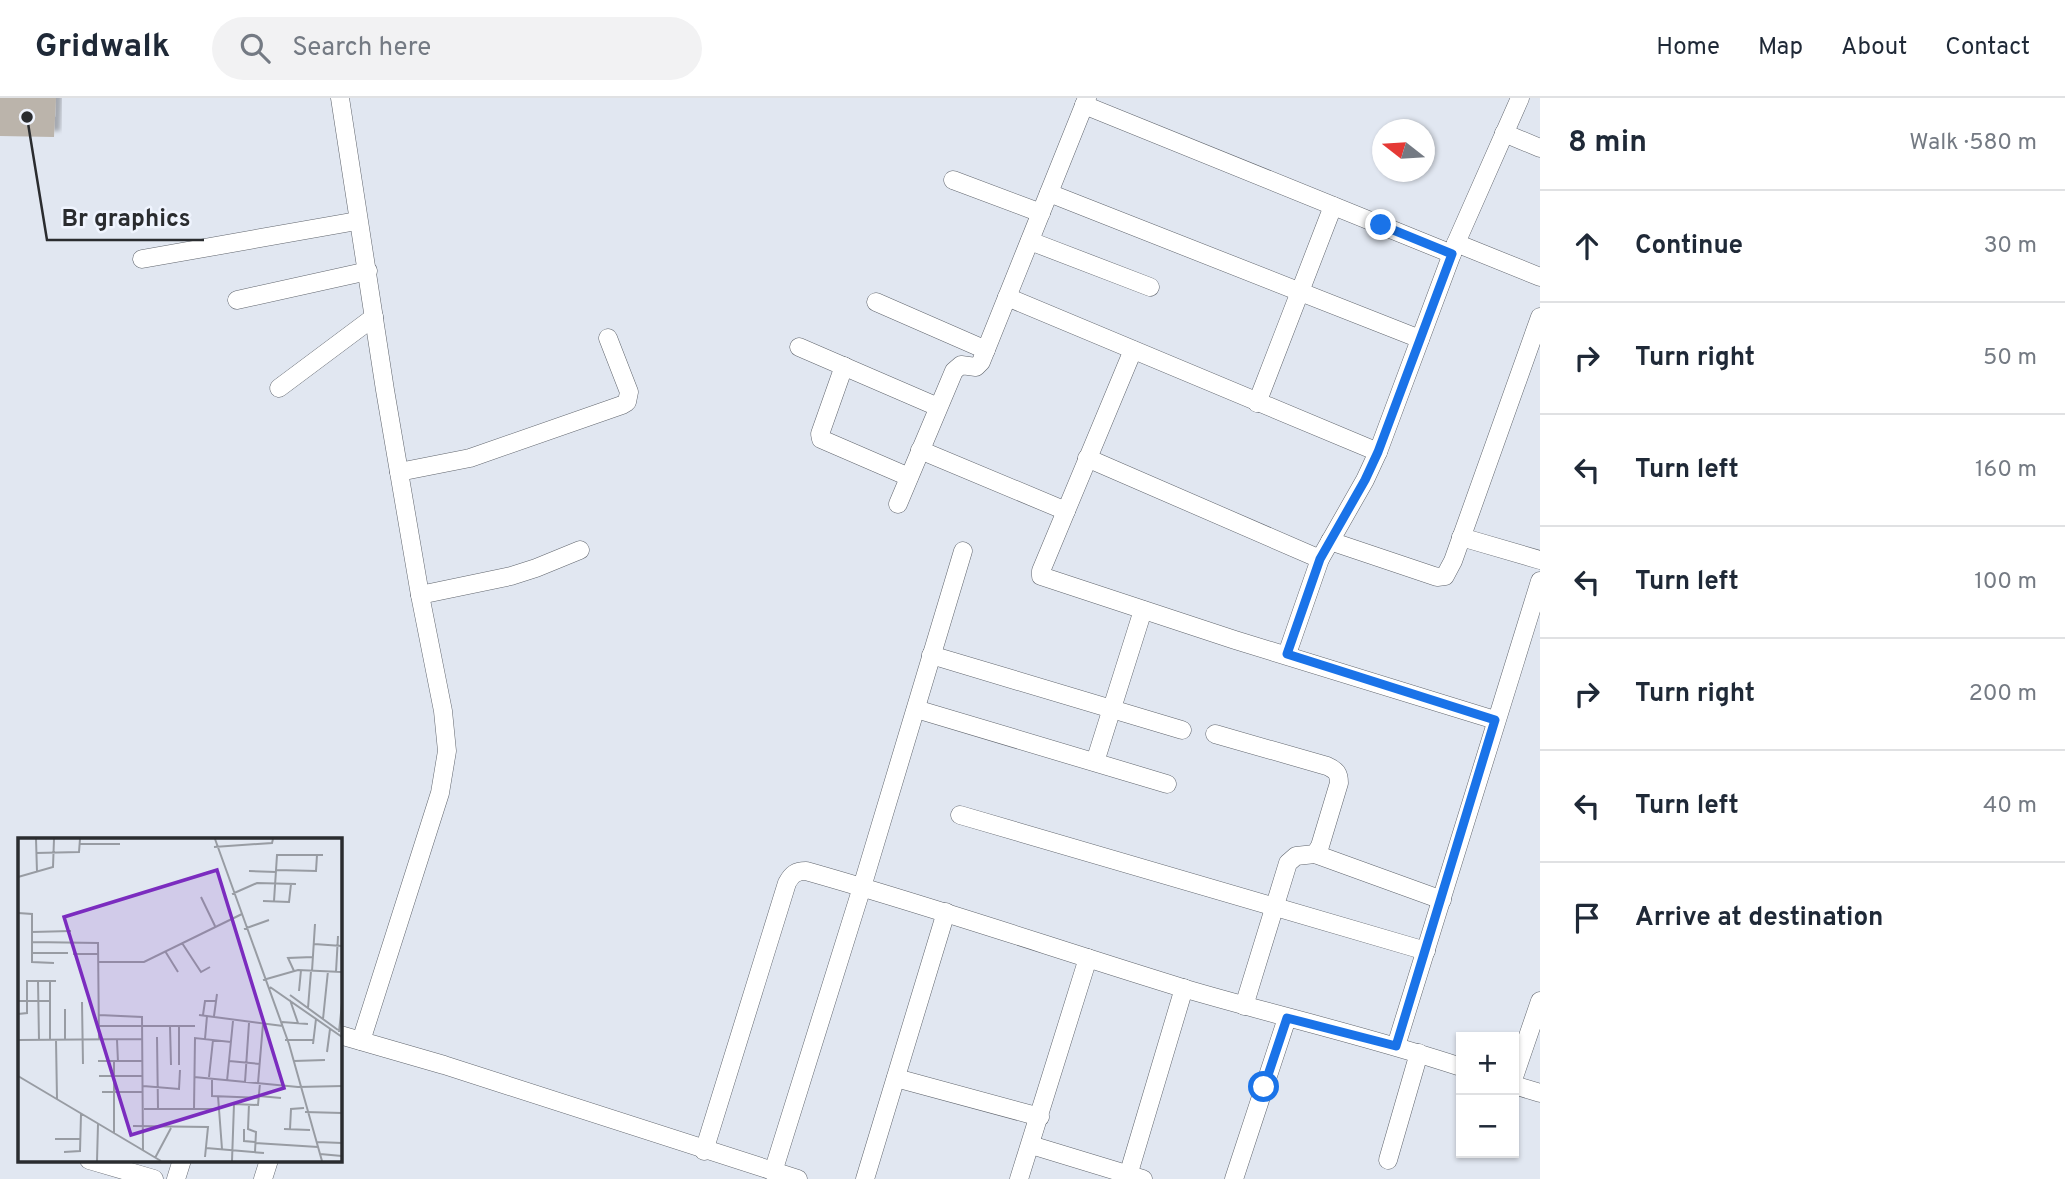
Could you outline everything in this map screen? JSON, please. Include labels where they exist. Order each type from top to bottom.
[{"type":"street","points":[[340,98],[357,221],[368,271],[420,595],[443,711],[447,751],[440,793],[362,1041]]},
{"type":"street","points":[[1287,654],[1320,559],[1378,452],[1454,249],[1520,98]]},
{"type":"street","points":[[898,504],[955,368],[964,365],[976,367],[986,350],[1086,102],[1333,206],[1540,276]]},
{"type":"street","points":[[1504,134],[1540,148]]},
{"type":"street","points":[[953,180],[1041,213]]},
{"type":"street","points":[[1049,193],[1420,339]]},
{"type":"street","points":[[1257,403],[1333,206]]},
{"type":"street","points":[[142,259],[357,221]]},
{"type":"street","points":[[1030,241],[1150,287]]},
{"type":"street","points":[[237,300],[368,271]]},
{"type":"street","points":[[1007,297],[1378,452]]},
{"type":"street","points":[[876,302],[986,350]]},
{"type":"street","points":[[279,388],[374,317]]},
{"type":"street","points":[[1330,541],[1441,577],[1448,571],[1540,317]]},
{"type":"street","points":[[399,472],[470,458],[627,402],[629,392],[608,338]]},
{"type":"street","points":[[799,347],[938,407]]},
{"type":"street","points":[[1133,350],[1041,576],[1495,720]]},
{"type":"street","points":[[844,366],[820,434],[821,439],[909,477]]},
{"type":"street","points":[[920,450],[1066,510]]},
{"type":"street","points":[[1087,458],[1320,559]]},
{"type":"street","points":[[1461,537],[1540,560]]},
{"type":"street","points":[[420,595],[511,576],[579,550]]},
{"type":"street","points":[[773,1172],[963,551]]},
{"type":"street","points":[[1396,1046],[1540,581]]},
{"type":"street","points":[[1096,762],[1143,610]]},
{"type":"street","points":[[930,655],[1182,730]]},
{"type":"street","points":[[916,709],[1167,784]]},
{"type":"street","points":[[1215,734],[1335,769],[1339,775],[1339,783],[1320,846],[1315,854]]},
{"type":"street","points":[[960,815],[1426,951]]},
{"type":"street","points":[[1244,1006],[1291,858],[1315,854],[1442,900]]},
{"type":"street","points":[[704,1151],[787,883],[791,875],[798,871],[806,871],[946,912],[1244,1006],[1396,1046],[1456,1065]]},
{"type":"street","points":[[865,1179],[946,912]]},
{"type":"street","points":[[1019,1179],[1087,958]]},
{"type":"street","points":[[1031,1145],[1133,1177],[1184,988]]},
{"type":"street","points":[[1519,1062],[1540,1001]]},
{"type":"street","points":[[1234,1179],[1287,1018]]},
{"type":"street","points":[[341,1035],[798,1179]]},
{"type":"street","points":[[1388,1160],[1419,1053]]},
{"type":"street","points":[[896,1078],[1040,1117]]},
{"type":"street","points":[[1519,1087],[1540,1093]]},
{"type":"street","points":[[176,1179],[181,1162]]},
{"type":"street","points":[[263,1179],[268,1162]]},
{"type":"street","points":[[97,1168],[154,1179]]},
{"type":"building","points":[[0,98],[56,98],[54,137],[0,136]]},
{"type":"place","name":"Br graphics","points":[[27,117]]},
{"type":"route","points":[[1264,1087],[1287,1018],[1396,1046],[1495,720],[1287,654],[1320,559],[1378,452],[1452,254],[1381,225]]}]
